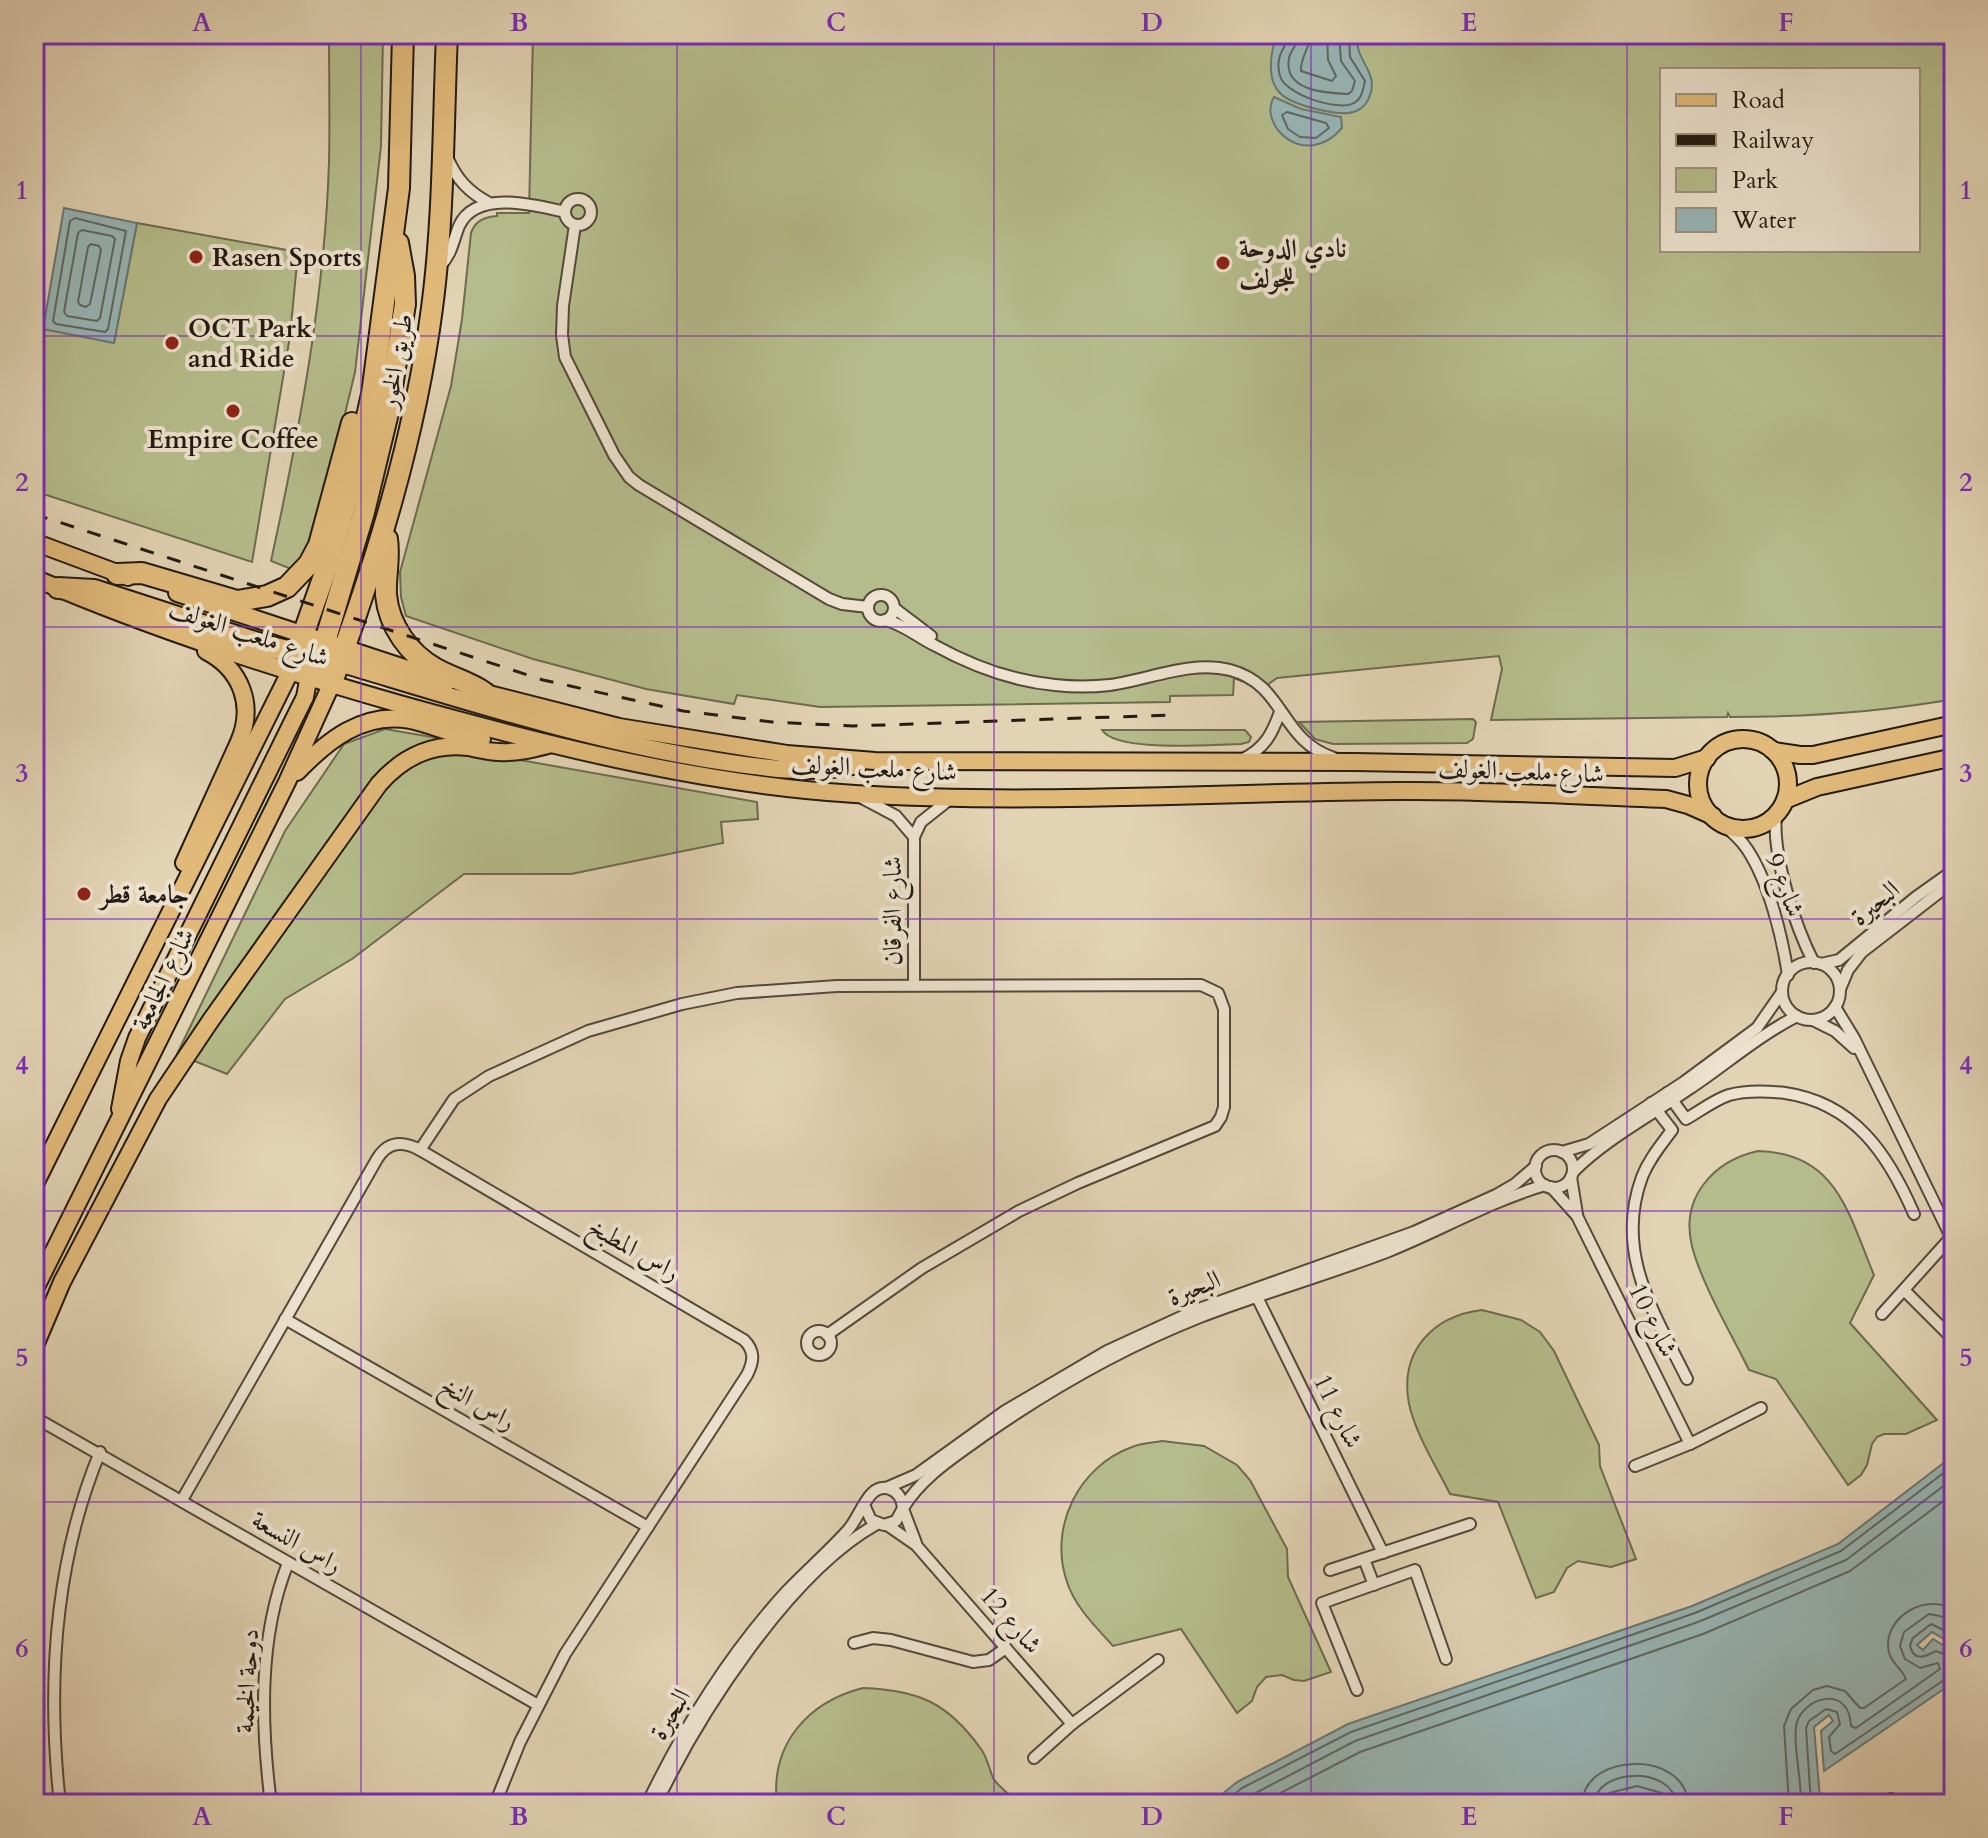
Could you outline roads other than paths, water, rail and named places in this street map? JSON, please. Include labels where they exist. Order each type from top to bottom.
[{"type":"highway","name":"طريق الخور","points":[[331,685],[315,657],[372,394],[401,155],[403,34]]},
{"type":"highway","name":"طريق الخور","points":[[315,657],[384,527],[415,410],[436,270],[444,151],[447,34]]},
{"type":"highway","points":[[58,588],[94,590],[315,657],[370,491],[396,370],[405,290],[399,245],[393,233]]},
{"type":"highway","points":[[117,574],[142,573],[237,601],[267,596],[287,587],[303,573],[315,555],[353,417],[372,394]]},
{"type":"highway","points":[[384,527],[388,546],[386,598],[400,636],[424,662],[485,693]]},
{"type":"main road","name":"شارع ملعب الغولف","points":[[34,542],[315,657]]},
{"type":"main road","name":"شارع ملعب الغولف","points":[[34,578],[147,625],[485,693],[610,725],[787,754],[875,761],[1355,762],[1675,768],[1707,758]]},
{"type":"main road","points":[[147,625],[156,633],[220,659],[237,679],[246,701],[243,732],[186,858],[184,885]]},
{"type":"main road","points":[[119,1123],[125,1078],[137,1038],[305,697],[315,657],[509,715],[684,755],[793,771],[834,769],[875,761]]},
{"type":"main road","name":"شارع الجامعة","points":[[34,1186],[184,885],[315,657]]},
{"type":"main road","name":"شارع ملعب الغولف","points":[[331,685],[511,734],[692,774],[854,794],[952,798],[1403,791],[1666,799],[1688,805],[1716,819]]},
{"type":"main road","name":"شارع الجامعة","points":[[34,1291],[287,782],[331,685]]},
{"type":"main road","points":[[287,782],[344,731],[379,720],[410,721],[474,738],[495,739],[511,734]]},
{"type":"main road","points":[[1774,751],[1787,774],[1785,800],[1776,815],[1749,828],[1734,827],[1716,819],[1703,803],[1699,788],[1700,772],[1707,758],[1724,743],[1739,739],[1754,740],[1774,751],[1813,755],[1954,724]]},
{"type":"main road","points":[[34,1348],[62,1282],[158,1099],[379,784],[401,762],[434,748],[518,752],[552,744]]},
{"type":"main road","points":[[1785,800],[1817,787],[1954,757]]},
{"type":"street","points":[[444,151],[460,181],[471,193],[489,203],[530,204],[565,212]]},
{"type":"street","points":[[576,199],[589,206],[591,213],[588,220],[575,225],[567,219],[565,212],[567,205],[576,199]]},
{"type":"street","points":[[436,270],[451,252],[464,218],[489,203]]},
{"type":"street","points":[[575,225],[563,306],[562,346],[574,378],[622,468],[646,490],[829,599],[868,607]]},
{"type":"street","points":[[868,607],[873,598],[880,595],[890,599],[894,608],[947,650]]},
{"type":"street","points":[[868,607],[873,618],[885,620],[990,670],[1025,680],[1057,685],[1108,685],[1183,670],[1216,668],[1242,674],[1265,687],[1300,738],[1330,757],[1355,762]]},
{"type":"street","points":[[885,620],[894,608]]},
{"type":"street","points":[[1235,763],[1256,753],[1265,743],[1280,712]]},
{"type":"street","name":"شارع الفرقان","points":[[854,794],[896,816],[914,837]]},
{"type":"street","name":"شارع الفرقان","points":[[914,985],[914,837],[926,817],[952,798]]},
{"type":"street","name":"شارع 9","points":[[1776,815],[1774,841],[1777,856],[1801,938],[1818,964]]},
{"type":"street","name":"شارع 9","points":[[1716,819],[1747,847],[1755,863],[1783,945],[1788,975]]},
{"type":"street","name":"البحيرة","points":[[1840,989],[1853,962],[1877,934],[1954,870]]},
{"type":"street","name":"البحيرة","points":[[1818,964],[1839,960],[1954,881]]},
{"type":"street","points":[[1783,945],[1801,938]]},
{"type":"street","points":[[1670,1096],[1757,1028],[1782,992],[1788,975],[1799,965],[1818,964],[1834,974],[1840,989],[1835,1007],[1825,1016],[1813,1020]]},
{"type":"street","points":[[182,1500],[381,1152],[391,1145],[402,1143],[420,1150],[454,1099],[472,1086],[554,1045],[657,1010],[737,993],[837,986],[914,985],[1205,986],[1218,993],[1223,1005],[1223,1112],[1219,1122],[1019,1211],[922,1268],[827,1335]]},
{"type":"street","points":[[1782,992],[1786,1005],[1797,1016],[1813,1020],[1842,1036],[1861,1056]]},
{"type":"street","points":[[1835,1007],[1953,1236],[1882,1314]]},
{"type":"street","points":[[1654,1107],[1589,1144],[1562,1152],[1546,1152],[1536,1166],[1537,1177],[1548,1186],[1564,1185],[1594,1152],[1654,1107],[1797,1016]]},
{"type":"street","points":[[1687,1379],[1640,1281],[1631,1229],[1643,1176],[1658,1147],[1686,1119],[1728,1095],[1749,1091],[1802,1096],[1826,1103],[1847,1117],[1882,1152],[1914,1214]]},
{"type":"street","points":[[1670,1096],[1686,1119]]},
{"type":"street","points":[[1654,1107],[1672,1130]]},
{"type":"street","name":"راس المطبخ","points":[[420,1150],[738,1335],[752,1350],[753,1362],[747,1375],[565,1654],[538,1705],[495,1804]]},
{"type":"street","points":[[1562,1152],[1571,1160],[1572,1174]]},
{"type":"street","name":"البحيرة","points":[[886,1488],[916,1475],[1059,1377],[1170,1326],[1414,1232],[1496,1195],[1536,1166]]},
{"type":"street","name":"شارع 10","points":[[1572,1174],[1577,1216]]},
{"type":"street","name":"البحيرة","points":[[1254,1292],[1375,1256],[1417,1240],[1512,1195],[1548,1186]]},
{"type":"street","name":"شارع 10","points":[[1548,1186],[1577,1216],[1690,1444]]},
{"type":"street","points":[[1904,1290],[1948,1334]]},
{"type":"street","name":"شارع 11","points":[[1254,1292],[1383,1553]]},
{"type":"street","name":"راس النخ","points":[[285,1319],[648,1527]]},
{"type":"street","points":[[1635,1466],[1690,1444],[1761,1408]]},
{"type":"street","name":"راس النسعة","points":[[34,1417],[538,1705]]},
{"type":"street","name":"البحيرة","points":[[903,1508],[923,1480],[982,1432]]},
{"type":"street","points":[[60,1804],[53,1711],[59,1614],[79,1508],[100,1452]]},
{"type":"street","points":[[886,1488],[898,1494],[903,1508],[896,1521],[882,1524],[869,1517],[865,1507],[871,1493],[886,1488]]},
{"type":"street","name":"البحيرة","points":[[647,1804],[692,1718],[787,1592],[850,1529],[865,1507]]},
{"type":"street","name":"شارع 12","points":[[903,1508],[916,1545]]},
{"type":"street","name":"البحيرة","points":[[656,1804],[699,1723],[748,1646],[806,1583],[857,1536],[882,1524]]},
{"type":"street","name":"شارع 12","points":[[882,1524],[916,1545],[1072,1724]]},
{"type":"street","points":[[1330,1570],[1470,1524]]},
{"type":"street","points":[[1364,1559],[1374,1585]]},
{"type":"street","name":"دوحة الخيمة","points":[[271,1804],[265,1746],[265,1682],[273,1609],[288,1563]]},
{"type":"street","points":[[1357,1690],[1322,1603],[1415,1570],[1446,1659]]},
{"type":"street","points":[[854,1643],[873,1638],[891,1640],[973,1662],[989,1660],[1006,1648]]},
{"type":"street","points":[[1034,1758],[1072,1724],[1158,1660]]},
{"type":"street","points":[[1885,1804],[1891,1799],[1898,1804]]},
{"type":"water","points":[[1286,34],[1358,34],[1359,51],[1372,80],[1372,89],[1364,106],[1349,113],[1339,113],[1304,106],[1279,92],[1272,75],[1272,56],[1274,44]]},
{"type":"water","points":[[1274,97],[1301,109],[1341,117],[1342,128],[1328,140],[1313,145],[1288,139],[1272,120]]},
{"type":"water","points":[[64,208],[137,223],[114,343],[43,329]]},
{"type":"water","points":[[1954,1455],[1954,1645],[1932,1632],[1917,1645],[1923,1650],[1933,1639],[1954,1652],[1954,1682],[1824,1771],[1821,1731],[1833,1721],[1829,1715],[1814,1727],[1820,1798],[1817,1804],[1662,1804],[1648,1796],[1634,1795],[1606,1804],[1210,1804],[1237,1782],[1348,1724],[1692,1606],[1838,1544]]},
{"type":"railway","points":[[34,514],[543,680],[683,711],[772,722],[853,726],[1171,715]]},
{"type":"place","name":"Rasen Sports","points":[[196,257]]},
{"type":"place","name":"نادي الدوحة للجولف","points":[[1223,263]]},
{"type":"place","name":"OCT Park and Ride","points":[[172,343]]},
{"type":"place","name":"Empire Coffee","points":[[233,411]]},
{"type":"place","name":"جامعة قطر","points":[[84,894]]}]
